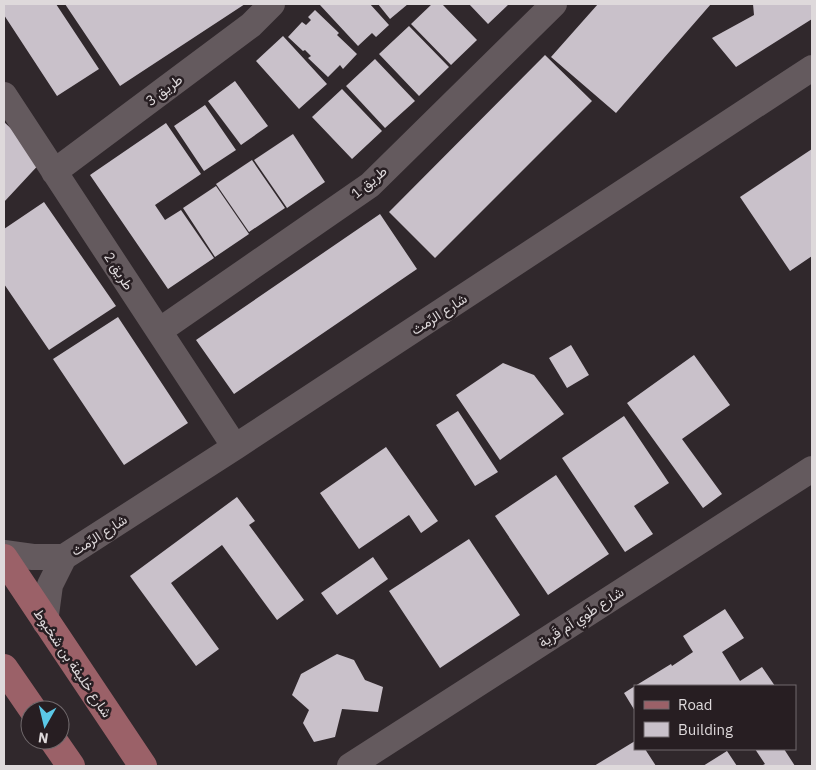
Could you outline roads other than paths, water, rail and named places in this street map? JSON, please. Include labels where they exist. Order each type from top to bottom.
[{"type":"main road","name":"شارع خليفة بن شخبوط","points":[[4,558],[143,766]]},
{"type":"main road","points":[[4,668],[26,700]]},
{"type":"main road","points":[[60,750],[71,766]]},
{"type":"street","name":"طريق 3","points":[[54,172],[251,25],[272,4]]},
{"type":"street","name":"طريق 1","points":[[159,331],[370,185],[554,4]]},
{"type":"street","name":"شارع الرِّمث","points":[[45,622],[50,585],[64,557],[812,68]]},
{"type":"street","name":"طريق 2","points":[[4,95],[235,447]]},
{"type":"street","name":"شارع طَوي أم قَرية","points":[[350,766],[812,468]]},
{"type":"street","name":"شارع الرِّمث","points":[[4,553],[33,557],[64,557]]}]
